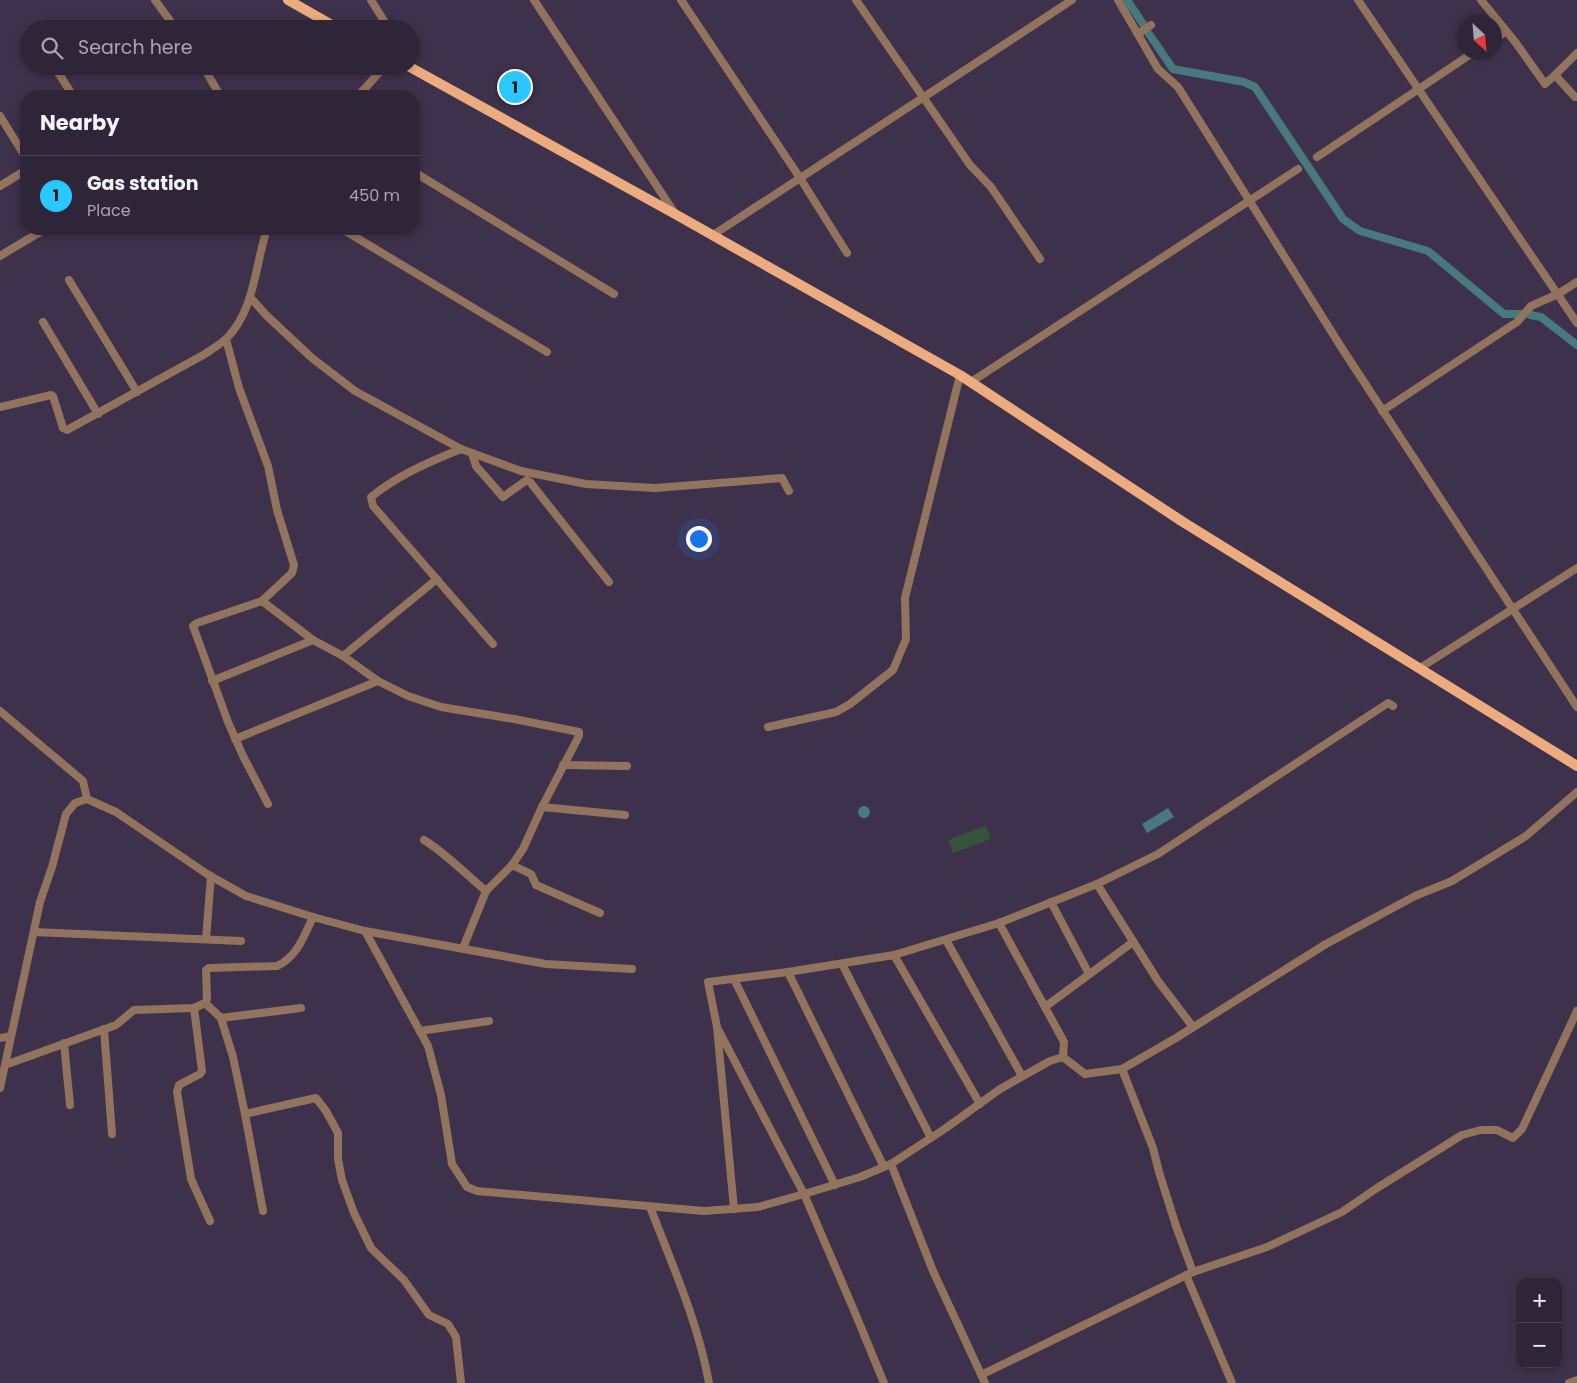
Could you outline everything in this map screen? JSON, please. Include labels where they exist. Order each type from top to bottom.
[{"type":"main road","points":[[288,0],[323,20]]},
{"type":"main road","points":[[420,72],[960,375],[1183,522],[1577,766]]},
{"type":"street","points":[[155,0],[169,20]]},
{"type":"street","points":[[372,0],[384,20]]},
{"type":"street","points":[[534,0],[675,214]]},
{"type":"street","points":[[681,0],[800,178],[847,253]]},
{"type":"street","points":[[856,0],[923,99],[970,165],[991,187],[1040,259]]},
{"type":"street","points":[[713,236],[1072,0]]},
{"type":"street","points":[[1118,0],[1158,69],[1178,87],[1382,411],[1577,706]]},
{"type":"street","points":[[1358,0],[1577,322]]},
{"type":"street","points":[[1481,0],[1516,43],[1545,84],[1577,53]]},
{"type":"street","points":[[1138,34],[1151,25]]},
{"type":"street","points":[[1502,34],[1506,32]]},
{"type":"street","points":[[1317,157],[1462,60]]},
{"type":"street","points":[[60,75],[69,90]]},
{"type":"street","points":[[208,75],[217,90]]},
{"type":"street","points":[[363,90],[377,75]]},
{"type":"street","points":[[1555,75],[1575,97],[1577,96]]},
{"type":"street","points":[[0,116],[20,148]]},
{"type":"street","points":[[971,382],[1298,169]]},
{"type":"street","points":[[0,186],[20,174]]},
{"type":"street","points":[[420,176],[614,294]]},
{"type":"street","points":[[0,256],[35,235]]},
{"type":"street","points":[[0,408],[51,395],[65,430],[98,414],[205,354],[226,339],[239,323],[250,297],[266,235]]},
{"type":"street","points":[[352,235],[547,352]]},
{"type":"street","points":[[70,280],[137,392]]},
{"type":"street","points":[[1382,411],[1516,322],[1531,306],[1558,294],[1577,282]]},
{"type":"street","points":[[250,297],[266,315],[312,358],[355,391],[462,449],[521,471],[586,484],[655,488],[782,478],[789,491]]},
{"type":"street","points":[[43,322],[98,414]]},
{"type":"street","points":[[226,339],[239,388],[268,466],[277,510],[294,565],[292,573],[262,601],[197,623],[194,626],[212,681],[235,739],[268,804]]},
{"type":"street","points":[[768,727],[836,712],[850,704],[893,670],[906,638],[905,598],[960,375]]},
{"type":"street","points":[[462,449],[424,464],[388,483],[371,497],[373,506],[493,644]]},
{"type":"street","points":[[472,453],[476,466],[503,497],[527,480],[530,482],[609,582]]},
{"type":"street","points":[[1420,668],[1577,568]]},
{"type":"street","points":[[344,656],[437,579]]},
{"type":"street","points":[[262,601],[313,640],[344,656],[378,681],[408,696],[441,707],[577,730],[579,732],[579,736],[542,807],[523,850],[512,865],[486,891],[463,948]]},
{"type":"street","points":[[212,681],[313,640]]},
{"type":"street","points":[[235,739],[378,681]]},
{"type":"street","points":[[1570,695],[1577,690]]},
{"type":"street","points":[[734,1209],[716,1028],[708,982],[788,972],[894,955],[999,924],[1097,884],[1158,854],[1388,703],[1393,706]]},
{"type":"street","points":[[0,710],[83,781],[87,799]]},
{"type":"street","points":[[563,765],[627,766]]},
{"type":"street","points":[[1063,1057],[1085,1074],[1122,1069],[1194,1027],[1326,944],[1415,896],[1452,882],[1526,836],[1577,792]]},
{"type":"street","points":[[0,1088],[40,902],[52,867],[66,814],[75,803],[87,799],[116,812],[211,876],[246,896],[313,917],[365,931],[546,964],[632,969]]},
{"type":"street","points":[[542,807],[625,815]]},
{"type":"street","points":[[424,840],[450,858],[457,867],[486,891]]},
{"type":"street","points":[[512,865],[531,874],[536,885],[600,913]]},
{"type":"street","points":[[206,939],[211,876]]},
{"type":"street","points":[[1097,884],[1158,981],[1194,1027]]},
{"type":"street","points":[[1051,902],[1089,974]]},
{"type":"street","points":[[263,1211],[245,1114],[232,1058],[221,1018],[206,1003],[206,970],[209,968],[276,966],[282,964],[297,950],[313,917]]},
{"type":"street","points":[[999,924],[1064,1042],[1063,1057]]},
{"type":"street","points":[[365,931],[428,1046],[441,1095],[452,1164],[467,1187],[476,1190],[704,1212],[758,1207],[835,1185],[887,1165],[931,1138],[1000,1088],[1050,1060],[1063,1057]]},
{"type":"street","points":[[34,932],[242,941]]},
{"type":"street","points":[[946,940],[1022,1076]]},
{"type":"street","points":[[1045,1007],[1133,942]]},
{"type":"street","points":[[894,955],[980,1104]]},
{"type":"street","points":[[842,964],[931,1138]]},
{"type":"street","points":[[788,972],[887,1165],[933,1271],[985,1383]]},
{"type":"street","points":[[734,979],[835,1185]]},
{"type":"street","points":[[5,1065],[116,1025],[134,1010],[194,1008],[206,1003]]},
{"type":"street","points":[[194,1008],[202,1071],[200,1074],[179,1085],[177,1092],[191,1179],[210,1221]]},
{"type":"street","points":[[221,1018],[301,1008]]},
{"type":"street","points":[[981,1375],[1189,1274],[1267,1247],[1342,1212],[1462,1135],[1481,1130],[1497,1130],[1513,1138],[1522,1129],[1577,1011]]},
{"type":"street","points":[[420,1031],[489,1021]]},
{"type":"street","points":[[716,1028],[804,1194],[854,1308],[884,1383]]},
{"type":"street","points":[[104,1029],[112,1134]]},
{"type":"street","points":[[0,1038],[11,1036]]},
{"type":"street","points":[[64,1043],[70,1105]]},
{"type":"street","points":[[1122,1069],[1153,1148],[1189,1274],[1232,1383]]},
{"type":"street","points":[[245,1114],[316,1098],[326,1111],[338,1133],[338,1159],[342,1180],[354,1213],[371,1248],[404,1280],[429,1315],[448,1324],[456,1337],[461,1383]]},
{"type":"street","points":[[650,1207],[692,1315],[709,1383]]},
{"type":"street","points":[[1569,1383],[1577,1380]]},
{"type":"shaded area","points":[[862,806],[866,806],[870,812],[866,818],[862,818],[858,814],[858,810]]},
{"type":"shaded area","points":[[1168,808],[1174,817],[1147,833],[1142,824]]},
{"type":"shaded area","points":[[986,825],[991,839],[953,853],[948,840]]},
{"type":"waterway","points":[[1127,0],[1143,24]]},
{"type":"waterway","points":[[1149,34],[1173,69],[1244,82],[1255,87],[1343,219],[1360,231],[1428,251],[1504,314],[1520,314]]},
{"type":"waterway","points":[[1530,315],[1541,317],[1577,345]]},
{"type":"place","name":"Gas station","points":[[515,87]]}]
